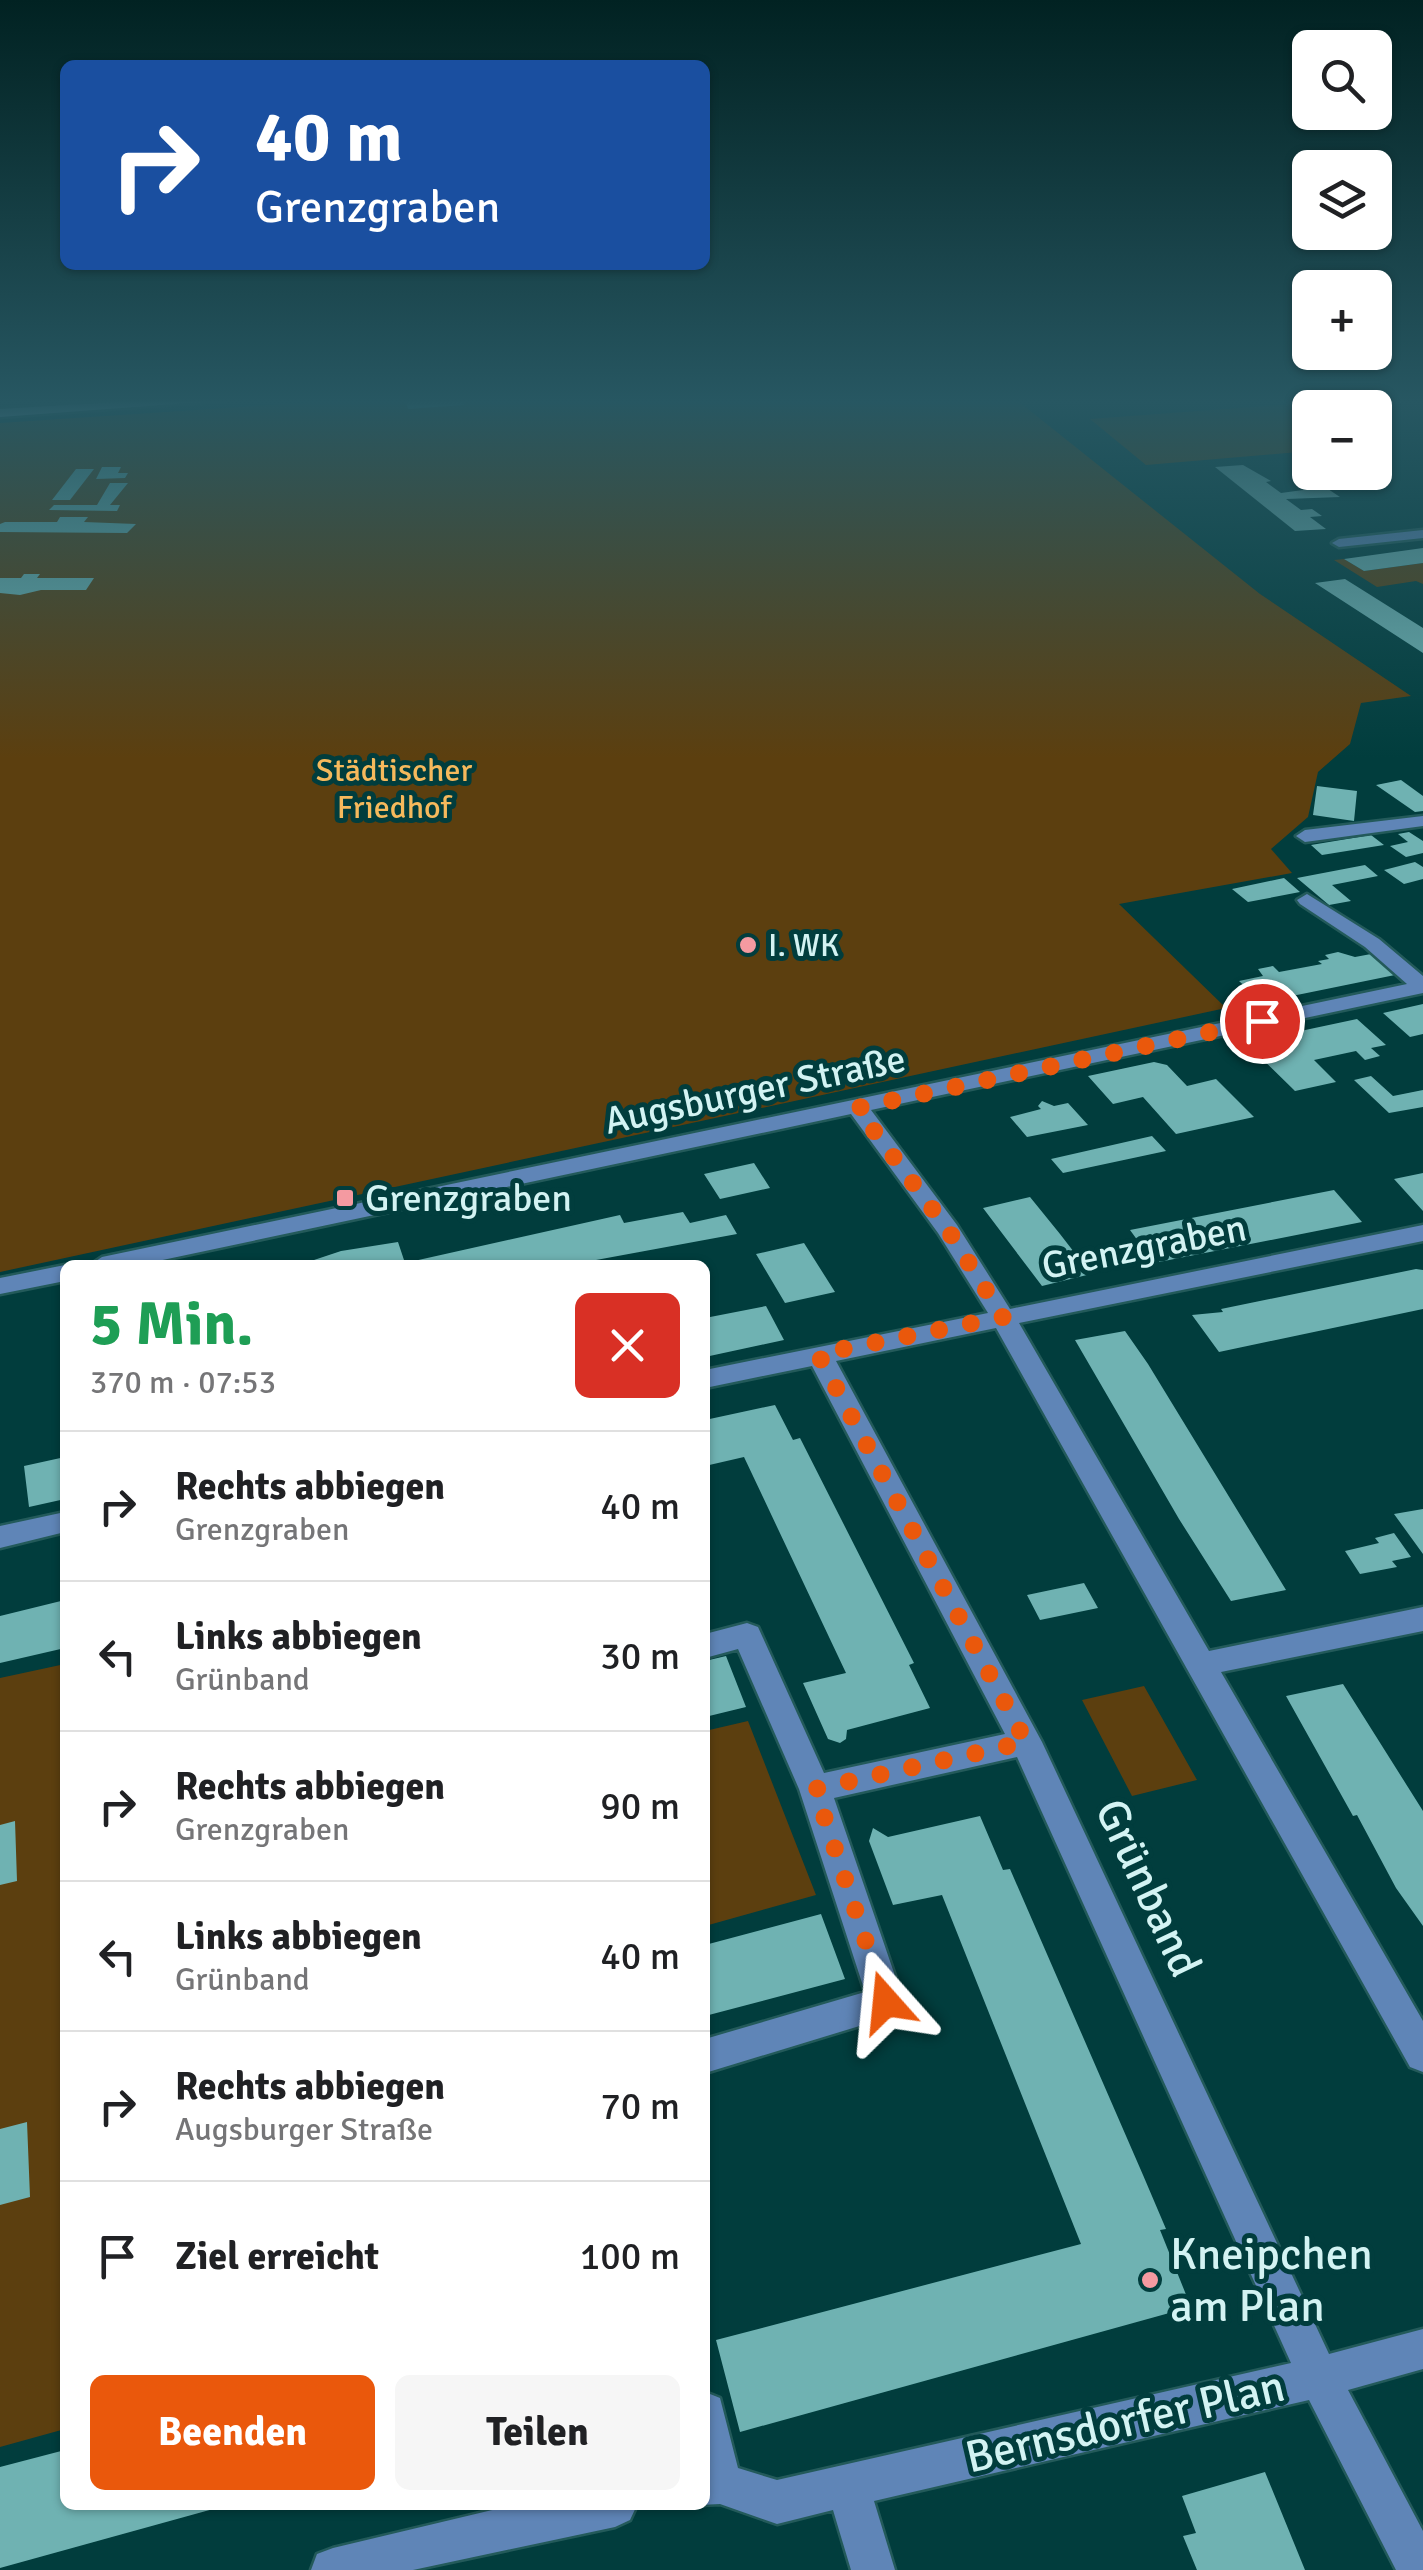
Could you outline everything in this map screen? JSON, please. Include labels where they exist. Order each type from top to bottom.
[{"type":"street","points":[[1340,543],[1423,534]]},
{"type":"street","points":[[1305,836],[1423,821]]},
{"type":"street","points":[[1308,900],[1372,942],[1423,987]]},
{"type":"street","name":"Augsburger Straße","points":[[126,1260],[1423,987]]},
{"type":"street","points":[[857,1108],[942,1221],[1003,1317],[1423,2055]]},
{"type":"street","name":"Grenzgraben","points":[[710,1378],[1423,1232]]},
{"type":"street","points":[[0,1286],[60,1274]]},
{"type":"street","name":"Grünband","points":[[818,1354],[1026,1742],[1319,2377]]},
{"type":"street","points":[[0,1536],[60,1523]]},
{"type":"street","points":[[1203,1664],[1423,1619]]},
{"type":"street","points":[[710,1645],[747,1635],[815,1789],[886,2002],[710,2055]]},
{"type":"street","points":[[815,1789],[1026,1742]]},
{"type":"street","points":[[1319,2377],[1423,2349]]},
{"type":"street","name":"Bernsdorfer Plan","points":[[712,2484],[777,2502],[1319,2377],[1420,2570]]},
{"type":"street","points":[[848,2487],[873,2570]]},
{"type":"street","points":[[333,2570],[410,2560],[596,2510]]},
{"type":"green space","name":"Städtischer Friedhof","points":[[0,518],[1165,518],[1260,594],[1411,696],[1361,703],[1350,744],[1318,772],[1308,817],[1271,849],[1292,873],[1119,904],[1226,1008],[0,1272]]},
{"type":"green space","points":[[1344,559],[1364,571],[1423,563],[1423,584],[1416,581],[1377,587],[1334,560]]},
{"type":"green space","points":[[60,1665],[60,2430],[0,2447],[0,1678]]},
{"type":"green space","points":[[1144,1686],[1197,1780],[1132,1796],[1082,1700]]},
{"type":"green space","points":[[748,1721],[816,1895],[710,1925],[710,1730]]},
{"type":"building","points":[[59,518],[87,518],[84,522],[136,524],[127,533],[0,532],[0,524],[5,522],[57,522]]},
{"type":"building","points":[[1279,518],[1311,518],[1326,529],[1295,531]]},
{"type":"building","points":[[1423,548],[1423,563],[1364,571],[1344,559]]},
{"type":"building","points":[[24,574],[40,574],[37,578],[94,578],[86,590],[0,593],[0,578],[21,578]]},
{"type":"building","points":[[1345,579],[1423,628],[1423,653],[1315,583]]},
{"type":"building","points":[[1401,780],[1423,796],[1423,811],[1415,812],[1376,785]]},
{"type":"building","points":[[1317,786],[1357,791],[1354,821],[1313,815]]},
{"type":"building","points":[[1409,832],[1423,841],[1423,853],[1406,857],[1390,846],[1408,842],[1398,834]]},
{"type":"building","points":[[1371,835],[1384,845],[1322,855],[1311,845]]},
{"type":"building","points":[[1415,862],[1423,867],[1423,879],[1404,884],[1384,870]]},
{"type":"building","points":[[1365,865],[1378,876],[1332,885],[1351,901],[1329,905],[1297,878]]},
{"type":"building","points":[[1284,878],[1300,892],[1248,902],[1232,889]]},
{"type":"building","points":[[1338,952],[1355,957],[1371,954],[1395,975],[1262,1002],[1239,981],[1263,976],[1258,969],[1273,966],[1279,972],[1322,964],[1318,961],[1329,959],[1325,955]]},
{"type":"building","points":[[1423,1004],[1423,1034],[1410,1037],[1383,1013]]},
{"type":"building","points":[[1357,1019],[1386,1045],[1371,1048],[1380,1056],[1365,1060],[1356,1051],[1314,1060],[1336,1082],[1295,1091],[1250,1047],[1253,1041]]},
{"type":"building","points":[[1154,1062],[1167,1065],[1187,1086],[1216,1079],[1254,1117],[1176,1134],[1143,1097],[1113,1104],[1088,1076]]},
{"type":"building","points":[[1371,1076],[1393,1096],[1423,1090],[1423,1107],[1389,1113],[1354,1080]]},
{"type":"building","points":[[1042,1101],[1054,1106],[1068,1103],[1088,1125],[1027,1137],[1010,1117],[1041,1109],[1038,1106]]},
{"type":"building","points":[[1152,1136],[1166,1151],[1063,1173],[1051,1159]]},
{"type":"building","points":[[754,1163],[770,1188],[720,1199],[704,1174]]},
{"type":"building","points":[[1423,1173],[1423,1211],[1394,1179]]},
{"type":"building","points":[[1334,1190],[1362,1222],[1154,1263],[1130,1230]]},
{"type":"building","points":[[1030,1197],[1091,1274],[1042,1286],[983,1208]]},
{"type":"building","points":[[683,1212],[690,1223],[726,1215],[737,1234],[596,1260],[418,1260],[620,1215],[624,1223]]},
{"type":"building","points":[[398,1242],[404,1260],[314,1260],[341,1251]]},
{"type":"building","points":[[804,1243],[835,1292],[785,1303],[756,1254]]},
{"type":"building","points":[[1423,1270],[1423,1309],[1219,1352],[1192,1315],[1223,1312],[1221,1309]]},
{"type":"building","points":[[766,1306],[784,1340],[710,1356],[710,1317]]},
{"type":"building","points":[[1125,1331],[1286,1590],[1231,1601],[1179,1519],[1075,1340]]},
{"type":"building","points":[[775,1405],[793,1440],[800,1438],[914,1663],[909,1665],[930,1708],[847,1730],[846,1739],[840,1743],[828,1739],[803,1683],[846,1673],[744,1457],[710,1465],[710,1419]]},
{"type":"building","points":[[60,1458],[60,1500],[29,1507],[24,1466]]},
{"type":"building","points":[[1423,1509],[1423,1554],[1394,1514]]},
{"type":"building","points":[[1394,1533],[1411,1557],[1392,1561],[1397,1567],[1360,1574],[1345,1551],[1379,1543],[1375,1538]]},
{"type":"building","points":[[1084,1583],[1098,1608],[1040,1620],[1027,1595]]},
{"type":"building","points":[[60,1601],[60,1649],[0,1663],[0,1616]]},
{"type":"building","points":[[726,1656],[746,1707],[710,1716],[710,1660]]},
{"type":"building","points":[[1343,1684],[1423,1811],[1423,1926],[1396,1888],[1357,1815],[1353,1816],[1286,1696]]},
{"type":"building","points":[[980,1816],[1003,1870],[1010,1869],[1143,2175],[1166,2229],[1160,2230],[1191,2307],[740,2432],[716,2340],[1081,2244],[942,1895],[893,1905],[869,1841],[873,1828],[888,1837]]},
{"type":"building","points":[[15,1821],[17,1881],[0,1885],[0,1825]]},
{"type":"building","points":[[821,1914],[845,1979],[710,2015],[710,1944]]},
{"type":"building","points":[[27,2122],[30,2197],[0,2205],[0,2129]]},
{"type":"building","points":[[60,2451],[60,2510],[210,2510],[0,2568],[0,2467]]},
{"type":"building","points":[[1265,2472],[1305,2570],[1197,2570],[1183,2536],[1196,2533],[1182,2496]]},
{"type":"place","name":"I. WK","points":[[748,945]]},
{"type":"place","name":"Grenzgraben","points":[[345,1198]]},
{"type":"place","name":"Kneipchen am Plan","points":[[1150,2280]]},
{"type":"route","points":[[886,2002],[815,1789],[1026,1742],[818,1354],[1003,1317],[948,1230],[857,1108],[1262,1021]]}]
